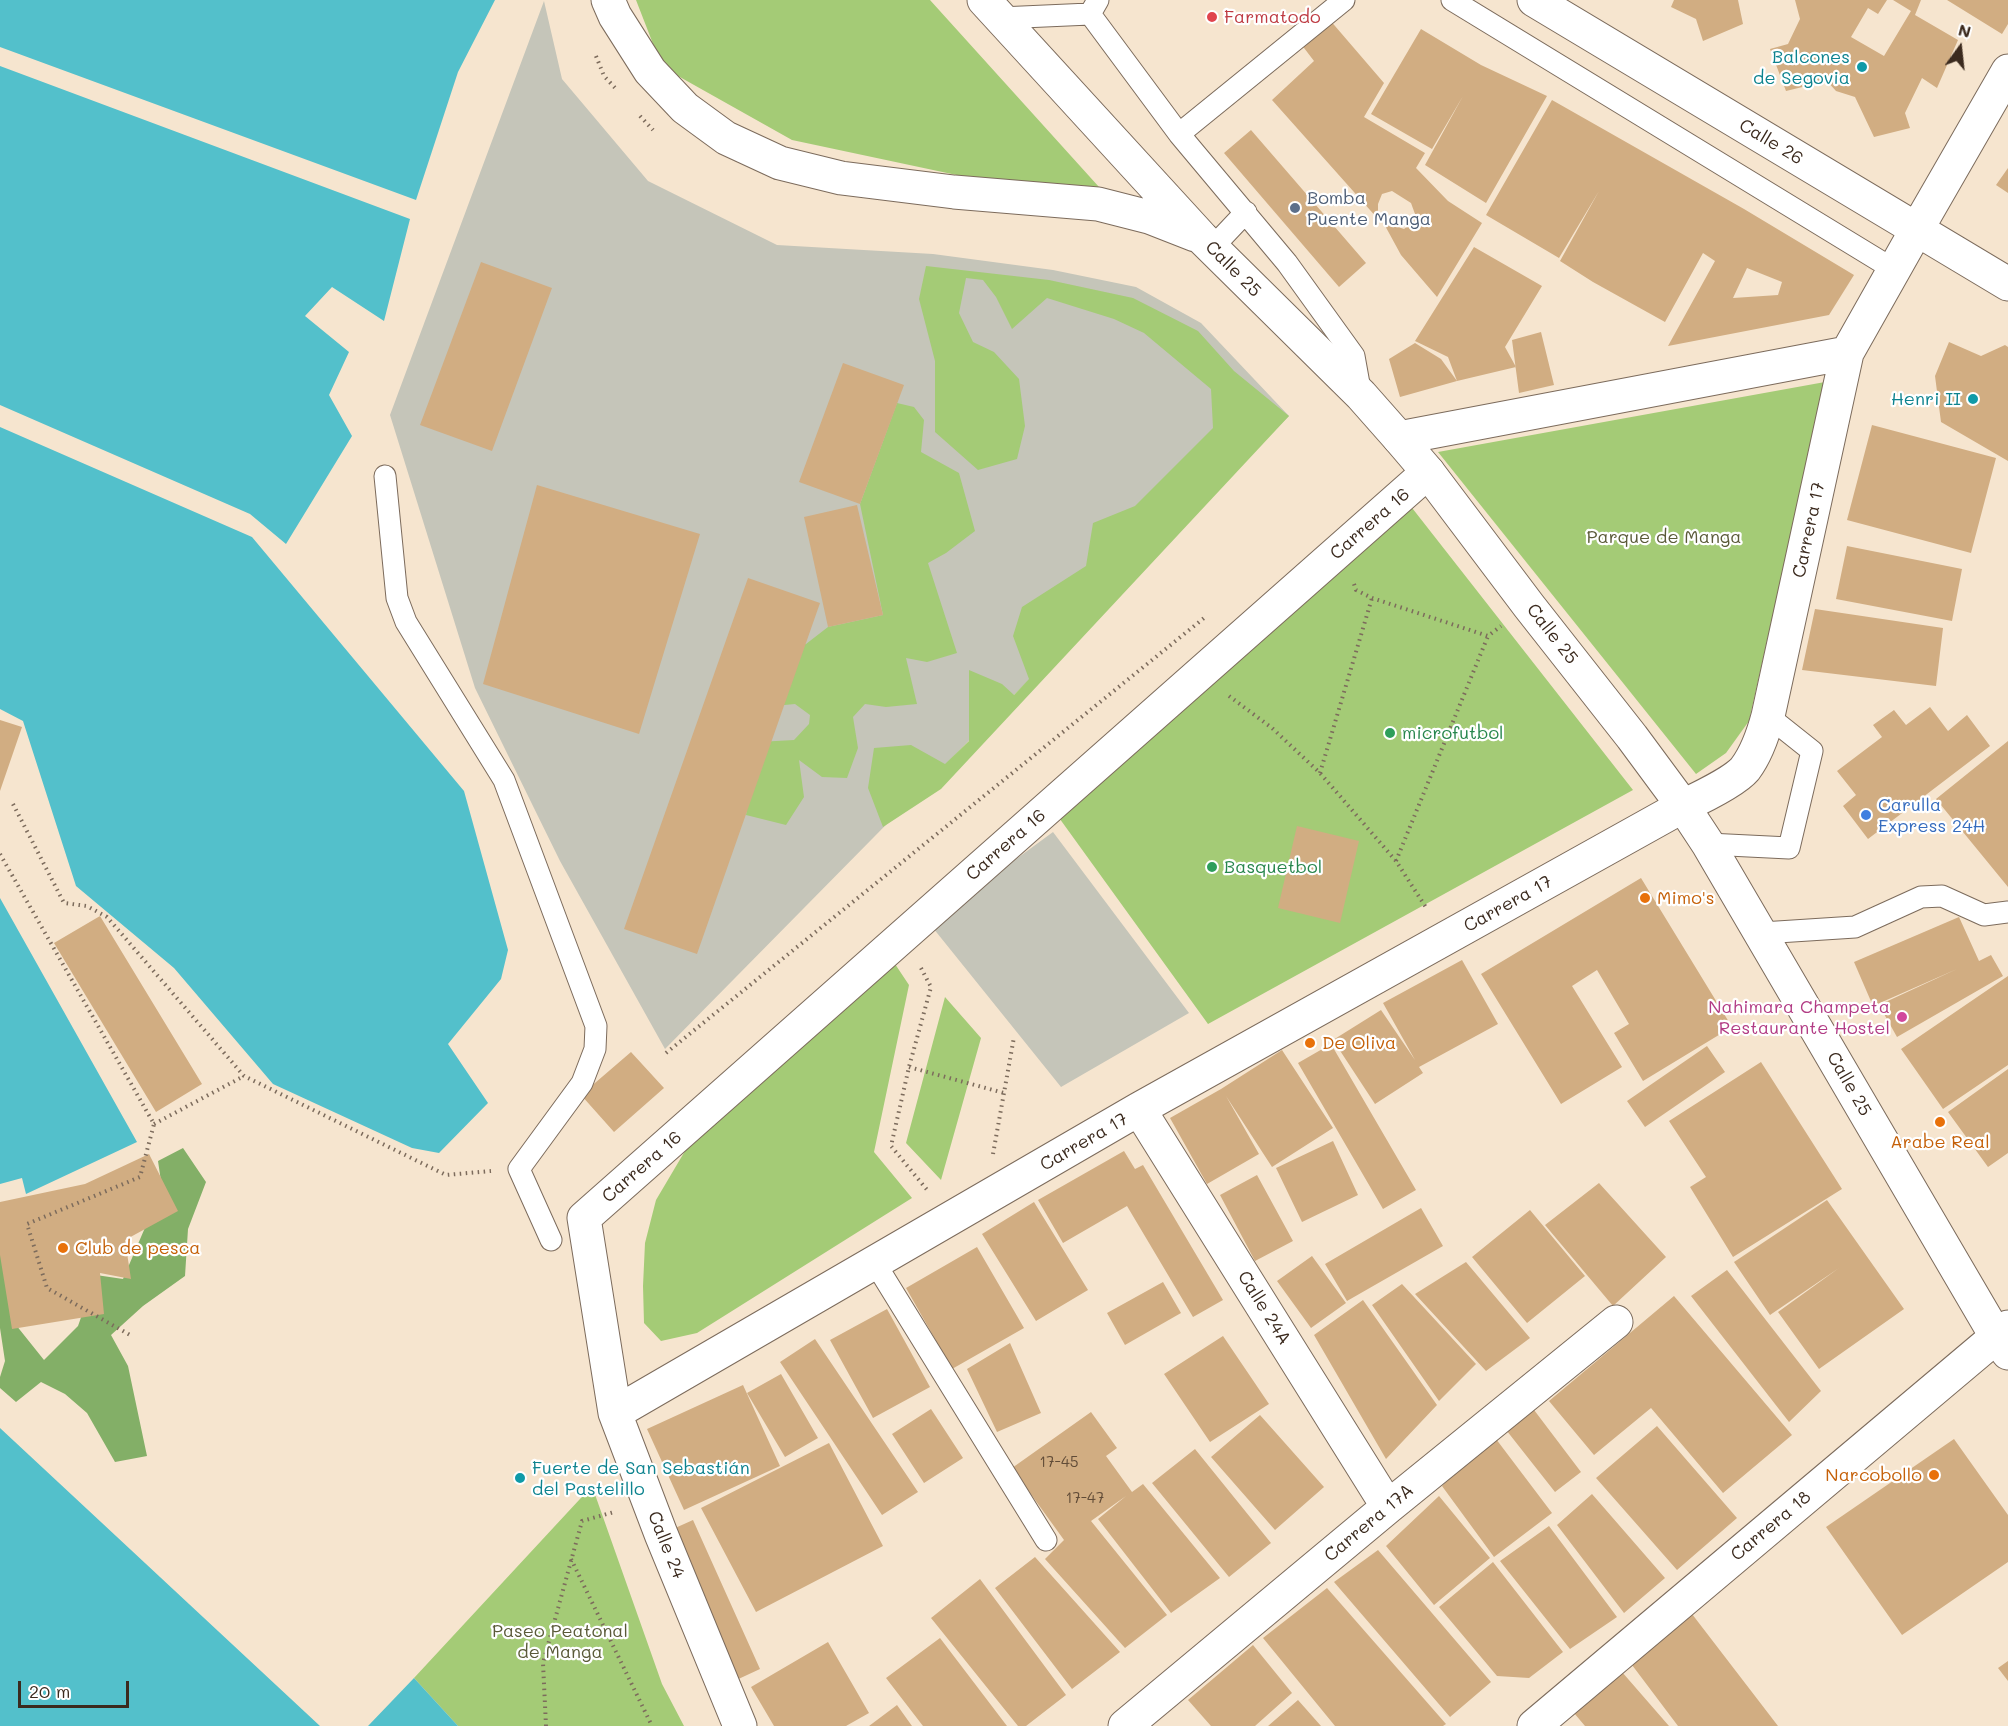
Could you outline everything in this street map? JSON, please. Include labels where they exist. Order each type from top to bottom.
[{"type":"street","points":[[609,0],[615,16],[650,71],[685,108],[726,138],[780,163],[841,178],[954,192],[1098,204],[1149,217],[1207,243]]},
{"type":"street","name":"Calle 26","points":[[1534,0],[2008,284]]},
{"type":"street","name":"Calle 25","points":[[992,9],[1207,243],[1361,395],[1399,438],[1428,472],[1632,737],[1708,844],[2004,1339]]},
{"type":"street","name":"Carrera 17","points":[[615,1413],[1139,1109],[1701,798],[1743,771],[1760,744],[1768,716],[1847,353],[2008,70]]},
{"type":"street","points":[[1399,438],[1847,353]]},
{"type":"street","name":"Carrera 16","points":[[584,1218],[1428,472]]},
{"type":"street","name":"Calle 24A","points":[[1139,1109],[1388,1508]]},
{"type":"street","name":"Calle 24","points":[[584,1218],[615,1413],[740,1726]]},
{"type":"street","name":"Carrera 17A","points":[[1125,1726],[1616,1322]]},
{"type":"street","name":"Carrera 18","points":[[1534,1726],[2004,1339]]},
{"type":"lane","points":[[1179,134],[1344,0]]},
{"type":"lane","points":[[1452,0],[1893,269]]},
{"type":"lane","points":[[992,9],[1094,7],[1179,134],[1287,263],[1354,356],[1361,395]]},
{"type":"lane","points":[[1207,243],[1246,212]]},
{"type":"lane","points":[[385,476],[397,598],[406,622],[504,780],[596,1026],[595,1049],[582,1083],[519,1169],[551,1240]]},
{"type":"lane","points":[[1708,844],[1789,848],[1812,751],[1768,716]]},
{"type":"lane","points":[[1762,933],[1855,927],[1921,897],[1942,896],[1984,915],[2008,912]]},
{"type":"lane","points":[[875,1263],[1046,1540]]},
{"type":"path","points":[[1353,581],[1356,590],[1372,598],[1488,636]]},
{"type":"path","points":[[1320,773],[1372,598]]},
{"type":"path","points":[[666,1053],[1204,618]]},
{"type":"path","points":[[1396,861],[1488,636],[1508,621]]},
{"type":"path","points":[[1228,695],[1272,728],[1320,773],[1396,861],[1429,912]]},
{"type":"path","points":[[13,804],[64,903],[87,906],[107,917],[244,1076],[446,1175],[519,1169]]},
{"type":"path","points":[[0,854],[154,1124],[140,1177],[27,1224],[47,1288],[130,1335]]},
{"type":"path","points":[[917,961],[931,987],[909,1067],[891,1146],[932,1196]]},
{"type":"path","points":[[1003,1151],[992,1157],[1014,1037]]},
{"type":"path","points":[[909,1067],[1004,1093]]},
{"type":"path","points":[[154,1124],[244,1076]]},
{"type":"path","points":[[546,1726],[543,1664],[582,1521],[650,1504]]},
{"type":"path","points":[[571,1559],[652,1726]]},
{"type":"shaded area","points":[[544,1],[562,79],[648,181],[777,245],[933,254],[1053,270],[1136,287],[1201,323],[1289,416],[665,1049],[560,861],[475,688],[390,415]]},
{"type":"shaded area","points":[[1053,832],[1189,1013],[1061,1087],[929,923]]},
{"type":"green space","points":[[636,0],[930,0],[1099,187],[966,177],[792,140],[662,67]]},
{"type":"green space","points":[[926,266],[1049,280],[1133,298],[1198,331],[1234,371],[1289,416],[941,789],[883,827],[868,788],[874,748],[911,745],[945,764],[969,741],[969,670],[1002,684],[1014,695],[1029,679],[1013,636],[1022,607],[1086,566],[1093,523],[1135,506],[1213,428],[1211,389],[1144,333],[1114,319],[1047,298],[1012,329],[996,297],[983,280],[966,278],[959,313],[973,342],[994,352],[1019,379],[1025,426],[1017,459],[978,470],[935,432],[935,361],[919,299]]},
{"type":"green space","name":"Parque de Manga","points":[[1825,382],[1749,721],[1726,753],[1696,774],[1438,452]]},
{"type":"green space","points":[[897,403],[914,407],[924,420],[921,452],[959,473],[975,531],[946,553],[928,563],[957,653],[927,662],[906,658],[917,704],[886,707],[865,704],[853,717],[858,748],[847,778],[822,777],[799,760],[804,797],[786,825],[746,815],[758,742],[794,740],[809,724],[810,715],[795,704],[763,707],[779,652],[806,644],[828,627],[883,615],[860,504]]},
{"type":"green space","points":[[1409,504],[1633,790],[1208,1024],[1057,815]]},
{"type":"green space","points":[[893,961],[909,985],[874,1152],[912,1198],[697,1333],[661,1341],[644,1323],[645,1243],[656,1200],[685,1151]]},
{"type":"green space","points":[[945,997],[981,1038],[941,1180],[906,1143]]},
{"type":"green space","points":[[183,1148],[206,1182],[188,1229],[185,1276],[143,1306],[111,1335],[128,1366],[147,1456],[115,1462],[87,1413],[65,1394],[41,1382],[16,1402],[0,1388],[0,1377],[5,1361],[0,1328],[0,1246],[16,1325],[44,1360],[78,1326],[96,1275],[123,1279],[162,1188],[158,1161]]},
{"type":"green space","name":"Paseo Peatonal de Manga","points":[[592,1486],[662,1684],[684,1726],[458,1726],[414,1678]]},
{"type":"water","points":[[0,0],[495,0],[458,72],[416,200],[0,47]]},
{"type":"water","points":[[0,66],[410,219],[384,321],[332,287],[305,316],[349,352],[329,395],[352,436],[286,544],[250,514],[0,405]]},
{"type":"water","points":[[0,427],[252,537],[464,791],[508,950],[501,979],[448,1044],[488,1103],[439,1153],[412,1148],[273,1084],[174,968],[76,886],[23,721],[0,709]]},
{"type":"water","points":[[0,898],[137,1142],[26,1194],[22,1178],[0,1184]]},
{"type":"water","points":[[0,1428],[320,1726],[0,1726]]},
{"type":"water","points":[[414,1678],[458,1726],[368,1726]]},
{"type":"building","points":[[1674,0],[1738,0],[1743,24],[1703,41],[1696,19],[1671,7]]},
{"type":"building","name":"Balcones de Segovia","points":[[1795,0],[1887,0],[1878,14],[1868,8],[1851,37],[1884,56],[1911,11],[1893,0],[1921,0],[1915,15],[1958,40],[1937,88],[1922,78],[1905,113],[1910,128],[1874,137],[1855,97],[1836,91],[1827,81],[1786,91],[1770,49],[1788,44],[1800,19]]},
{"type":"building","points":[[1947,0],[2008,0],[2008,24],[2002,34]]},
{"type":"building","points":[[1329,19],[1384,83],[1364,117],[1425,153],[1416,168],[1448,201],[1482,223],[1437,297],[1401,255],[1383,222],[1404,229],[1412,223],[1415,214],[1411,203],[1392,191],[1382,194],[1378,204],[1378,219],[1272,100],[1314,61],[1301,44]]},
{"type":"building","points":[[1421,29],[1481,65],[1547,96],[1486,203],[1425,165],[1463,96],[1432,149],[1371,114]]},
{"type":"building","points":[[1552,100],[1744,209],[1854,275],[1829,315],[1668,346],[1715,261],[1703,253],[1665,322],[1560,261],[1599,191],[1559,258],[1486,215]],"holes":[[[1747,268],[1782,282],[1778,295],[1733,298]]]},
{"type":"building","name":"Bomba Puente Manga","points":[[1251,130],[1366,263],[1339,287],[1224,153]]},
{"type":"building","points":[[2008,168],[2008,193],[1996,185]]},
{"type":"building","points":[[1474,247],[1542,286],[1505,347],[1516,367],[1457,381],[1448,357],[1415,341]]},
{"type":"building","points":[[481,262],[552,288],[492,451],[420,425]]},
{"type":"building","points":[[1541,332],[1554,385],[1519,393],[1512,340]]},
{"type":"building","name":"Henri II","points":[[1949,342],[1981,356],[2005,345],[2008,347],[2008,461],[1941,422],[1935,376]]},
{"type":"building","points":[[1415,343],[1441,359],[1457,381],[1400,397],[1389,359]]},
{"type":"building","points":[[843,363],[904,385],[860,504],[799,482]]},
{"type":"building","points":[[1872,425],[1996,458],[1971,553],[1847,520]]},
{"type":"building","points":[[537,485],[700,534],[639,734],[483,684]]},
{"type":"building","points":[[857,505],[883,615],[828,627],[804,517]]},
{"type":"building","points":[[1847,546],[1962,569],[1952,621],[1836,599]]},
{"type":"building","points":[[748,578],[820,603],[697,954],[624,929]]},
{"type":"building","points":[[1815,609],[1943,628],[1936,686],[1802,670]]},
{"type":"building","points":[[1930,707],[1948,731],[1967,715],[1990,746],[1868,839],[1843,806],[1856,795],[1837,771],[1882,737],[1873,725],[1894,710],[1906,725]]},
{"type":"building","points":[[0,720],[22,727],[0,791]]},
{"type":"building","points":[[2008,741],[2008,887],[1936,799]]},
{"type":"building","points":[[1297,826],[1359,841],[1340,923],[1278,908]]},
{"type":"building","points":[[1641,878],[1732,1027],[1643,1081],[1614,1033],[1629,1024],[1597,970],[1572,986],[1622,1067],[1561,1104],[1481,974]]},
{"type":"building","points":[[100,916],[202,1084],[156,1112],[54,943]]},
{"type":"building","points":[[1959,917],[1979,961],[1991,955],[2003,976],[1897,1037],[1879,1005],[1957,969],[1873,1006],[1854,962]]},
{"type":"building","points":[[1462,960],[1498,1024],[1419,1067],[1423,1073],[1375,1104],[1333,1040],[1381,1010],[1415,1060],[1383,1003]]},
{"type":"building","points":[[2008,976],[2008,1065],[1943,1109],[1901,1049]]},
{"type":"building","points":[[1331,1044],[1416,1190],[1383,1209],[1298,1063]]},
{"type":"building","points":[[1707,1046],[1725,1072],[1645,1127],[1627,1101]]},
{"type":"building","points":[[1282,1050],[1333,1128],[1272,1167],[1226,1096],[1259,1154],[1207,1184],[1170,1118]]},
{"type":"building","points":[[631,1052],[664,1088],[614,1132],[581,1095]]},
{"type":"building","points":[[1761,1062],[1842,1189],[1733,1257],[1690,1187],[1706,1177],[1669,1121]]},
{"type":"building","points":[[2008,1069],[2008,1153],[1988,1167],[1948,1112]]},
{"type":"building","points":[[1333,1141],[1358,1195],[1302,1222],[1276,1168]]},
{"type":"building","points":[[1124,1151],[1135,1169],[1143,1165],[1223,1300],[1193,1317],[1127,1206],[1063,1243],[1038,1200]]},
{"type":"building","name":"Club de pesca","points":[[149,1154],[178,1211],[125,1240],[131,1279],[100,1273],[104,1314],[12,1329],[0,1255],[0,1202],[85,1184]]},
{"type":"building","points":[[1257,1175],[1293,1241],[1255,1261],[1220,1195]]},
{"type":"building","points":[[1599,1183],[1666,1257],[1613,1306],[1545,1225]]},
{"type":"building","points":[[1827,1200],[1904,1309],[1819,1369],[1778,1312],[1839,1268],[1770,1315],[1734,1262]]},
{"type":"building","points":[[1034,1202],[1088,1290],[1036,1321],[982,1234]]},
{"type":"building","points":[[1421,1208],[1443,1246],[1347,1301],[1325,1264]]},
{"type":"building","points":[[1530,1210],[1585,1276],[1527,1323],[1472,1257]]},
{"type":"building","points":[[977,1247],[1024,1328],[952,1369],[906,1288]]},
{"type":"building","points":[[1312,1256],[1346,1303],[1311,1328],[1277,1281]]},
{"type":"building","points":[[1466,1262],[1530,1338],[1486,1371],[1415,1294]]},
{"type":"building","points":[[1727,1270],[1821,1391],[1789,1422],[1691,1296]]},
{"type":"building","points":[[1163,1282],[1181,1313],[1125,1345],[1107,1313]]},
{"type":"building","points":[[1402,1284],[1476,1364],[1439,1401],[1372,1305]]},
{"type":"building","points":[[1674,1296],[1792,1435],[1723,1493],[1651,1408],[1594,1455],[1549,1401]]},
{"type":"building","points":[[1363,1300],[1437,1405],[1386,1459],[1314,1335]]},
{"type":"building","points":[[887,1309],[930,1387],[873,1418],[830,1340]]},
{"type":"building","points":[[1223,1336],[1269,1404],[1210,1442],[1164,1374]]},
{"type":"building","points":[[815,1339],[918,1492],[882,1515],[780,1362]]},
{"type":"building","points":[[1010,1343],[1041,1413],[997,1432],[967,1369]]},
{"type":"building","points":[[781,1374],[818,1438],[785,1457],[747,1393]]},
{"type":"building","points":[[743,1385],[780,1466],[684,1510],[647,1429]]},
{"type":"building","points":[[1528,1402],[1581,1472],[1555,1492],[1503,1426]]},
{"type":"building","points":[[931,1409],[963,1458],[924,1483],[892,1434]]},
{"type":"building","points":[[1091,1412],[1117,1448],[1106,1456],[1132,1492],[1143,1484],[1220,1578],[1171,1613],[1098,1519],[1126,1496],[1091,1521],[1167,1615],[1125,1648],[1045,1559],[1064,1540],[1012,1468]]},
{"type":"building","points":[[1260,1415],[1324,1487],[1275,1530],[1211,1457]]},
{"type":"building","points":[[1657,1426],[1737,1518],[1677,1570],[1596,1478]]},
{"type":"building","points":[[1493,1435],[1552,1513],[1494,1557],[1442,1486]]},
{"type":"building","points":[[1954,1439],[2008,1515],[2008,1562],[1902,1635],[1826,1527]]},
{"type":"building","points":[[829,1443],[883,1546],[756,1612],[701,1508]]},
{"type":"building","points":[[1195,1449],[1271,1543],[1229,1577],[1152,1483]]},
{"type":"building","points":[[1592,1494],[1665,1578],[1624,1613],[1557,1525]]},
{"type":"building","points":[[1439,1496],[1490,1558],[1434,1605],[1386,1546]]},
{"type":"building","points":[[693,1520],[760,1669],[732,1682],[664,1533]]},
{"type":"building","points":[[1549,1526],[1617,1617],[1570,1649],[1500,1561]]},
{"type":"building","points":[[1378,1550],[1491,1682],[1450,1717],[1334,1582]]},
{"type":"building","points":[[1035,1557],[1120,1652],[1072,1689],[995,1588]]},
{"type":"building","points":[[1493,1562],[1563,1652],[1529,1678],[1497,1676],[1439,1607]]},
{"type":"building","points":[[980,1579],[1066,1695],[1026,1726],[1018,1726],[931,1618]]},
{"type":"building","points":[[1327,1588],[1446,1724],[1443,1726],[1335,1726],[1263,1638]]},
{"type":"building","points":[[1692,1614],[1778,1726],[1678,1726],[1629,1661]]},
{"type":"building","points":[[940,1638],[1007,1726],[923,1726],[886,1678]]},
{"type":"building","points":[[828,1642],[869,1713],[846,1726],[774,1726],[751,1687]]},
{"type":"building","points":[[1253,1645],[1292,1693],[1255,1726],[1211,1726],[1188,1700]]},
{"type":"building","points":[[2008,1661],[2008,1681],[1998,1668]]},
{"type":"building","points":[[1622,1672],[1669,1726],[1585,1726],[1574,1713]]},
{"type":"building","points":[[1298,1700],[1321,1726],[1268,1726]]},
{"type":"building","points":[[897,1705],[912,1726],[869,1726]]},
{"type":"place","name":"Farmatodo","points":[[1212,17]]},
{"type":"place","name":"Balcones de Segovia","points":[[1862,67]]},
{"type":"place","name":"Bomba Puente Manga","points":[[1295,208]]},
{"type":"place","name":"Henri II","points":[[1973,399]]},
{"type":"place","name":"microfutbol","points":[[1390,733]]},
{"type":"place","name":"Carulla Express 24H","points":[[1866,815]]},
{"type":"place","name":"Basquetbol","points":[[1212,867]]},
{"type":"place","name":"Mimo's","points":[[1645,898]]},
{"type":"place","name":"Nahimara Champeta Restaurante Hostel","points":[[1902,1017]]},
{"type":"place","name":"De Oliva","points":[[1310,1043]]},
{"type":"place","name":"Arabe Real","points":[[1940,1122]]},
{"type":"place","name":"Club de pesca","points":[[63,1248]]},
{"type":"place","name":"Narcobollo","points":[[1934,1475]]},
{"type":"place","name":"Fuerte de San Sebastián del Pastelillo","points":[[520,1478]]}]
